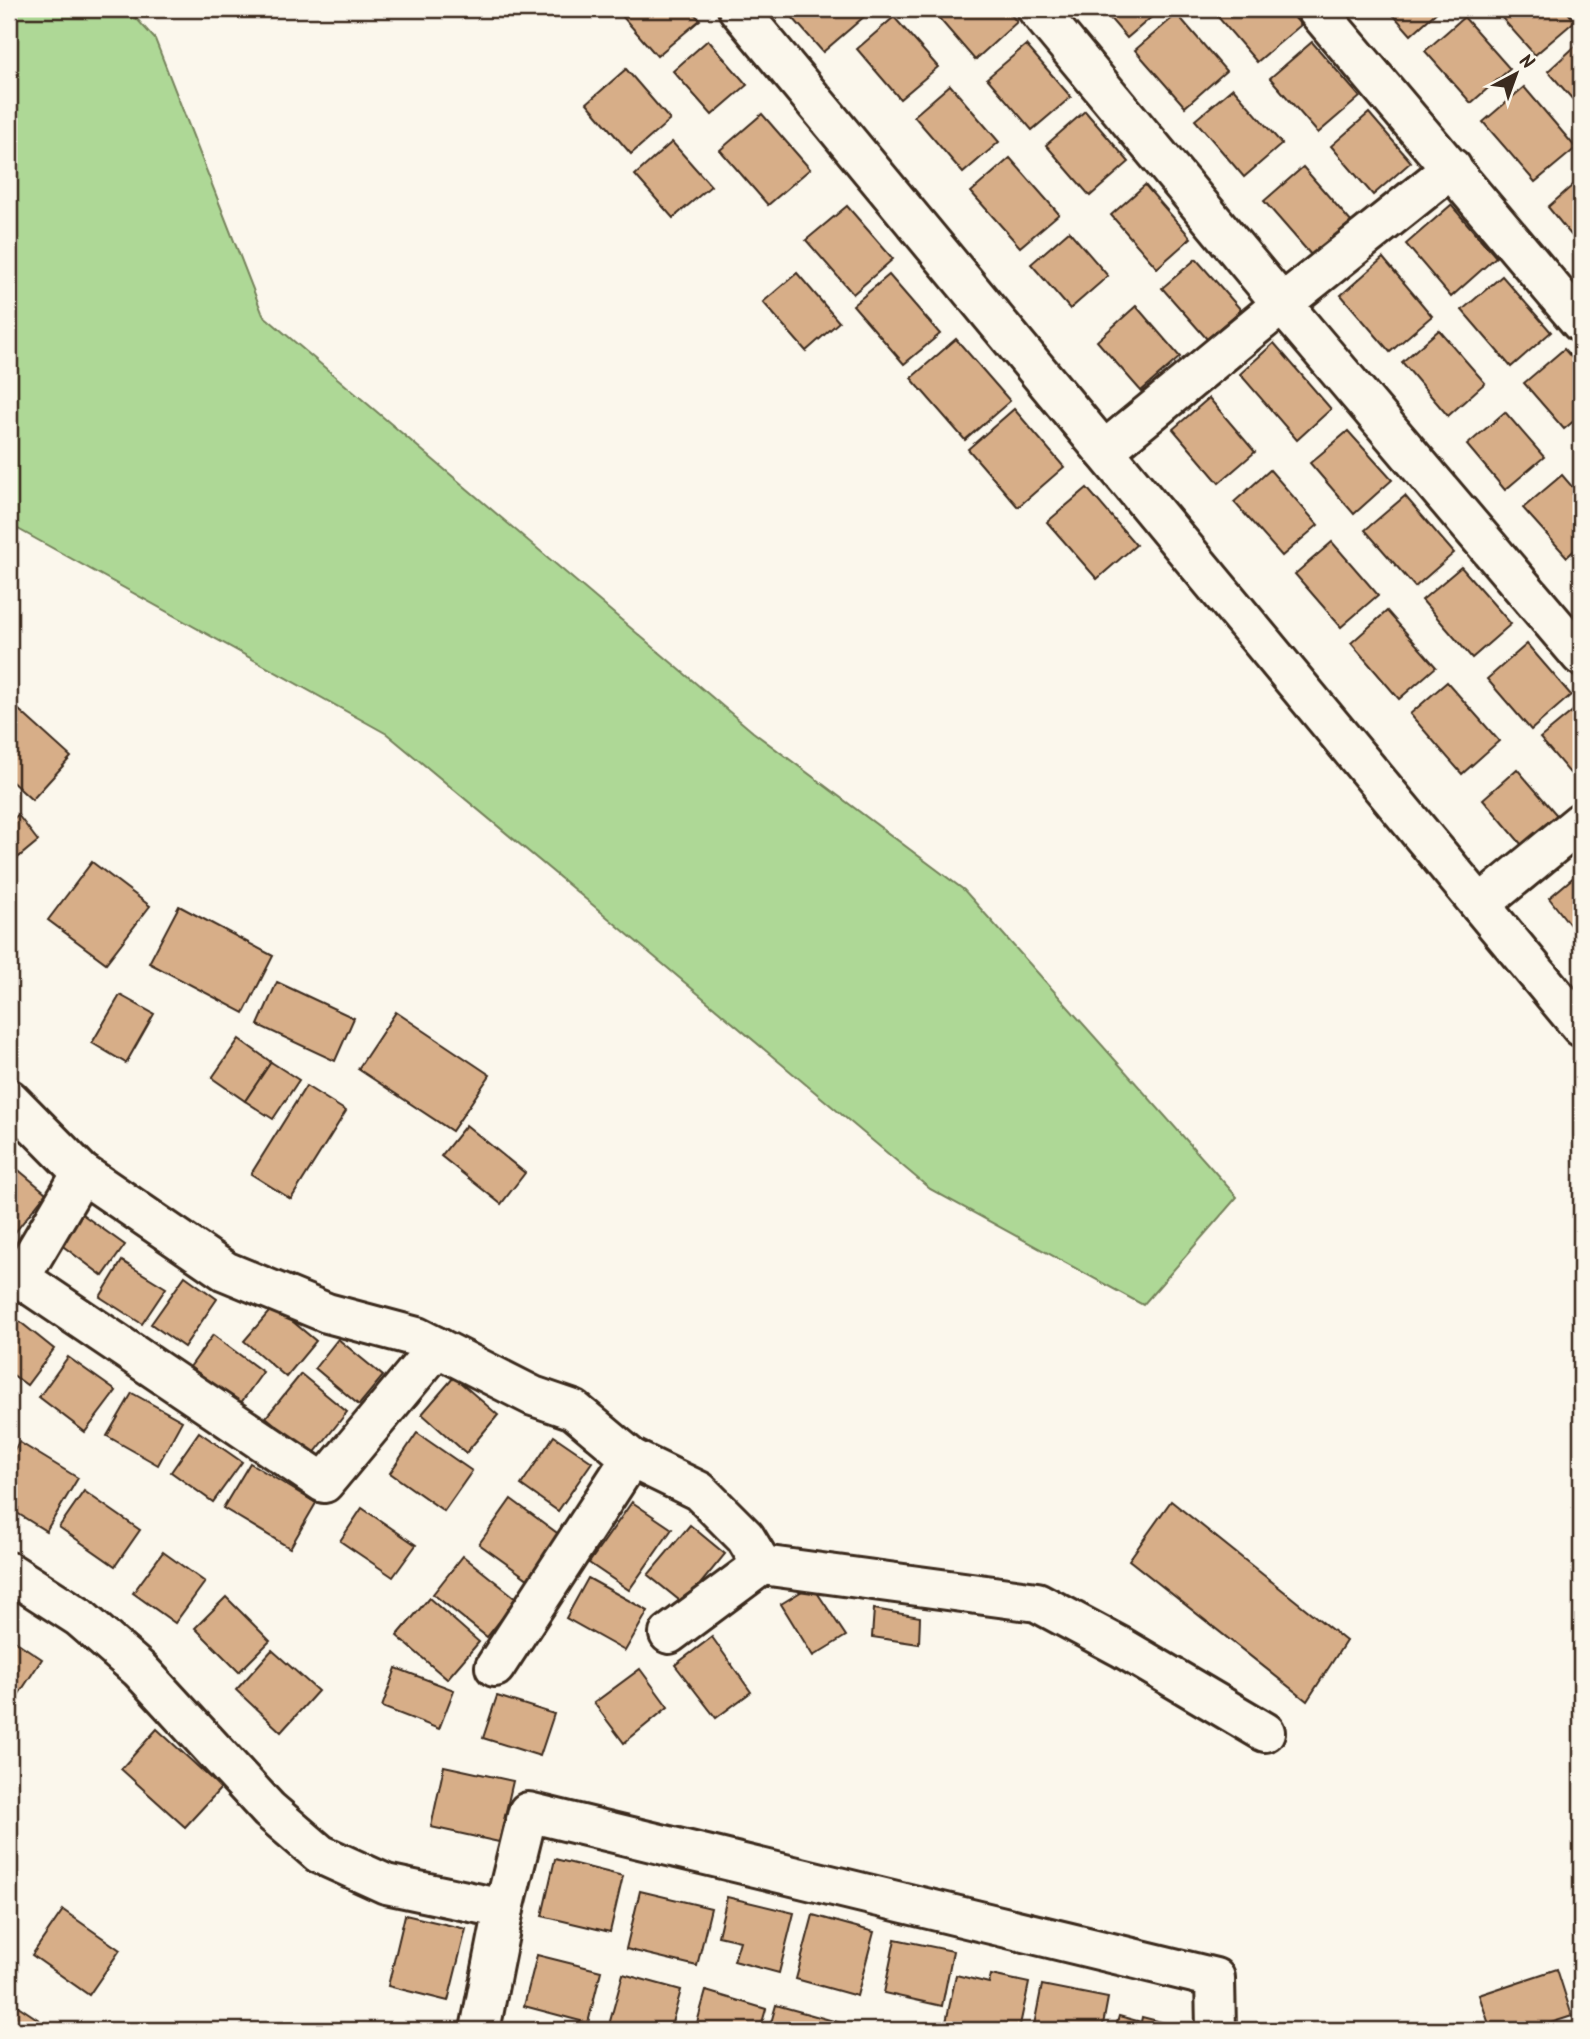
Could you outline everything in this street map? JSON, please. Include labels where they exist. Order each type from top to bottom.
[{"type":"street","points":[[738,9],[1581,1027]]},
{"type":"street","points":[[1037,9],[1282,304],[1581,656]]},
{"type":"street","points":[[1316,9],[1452,169],[1577,309]]},
{"type":"street","points":[[1104,451],[1282,304],[1452,169]]},
{"type":"street","points":[[1480,905],[1581,822]]},
{"type":"street","points":[[9,1099],[82,1172],[225,1271],[327,1313],[417,1337],[533,1396],[574,1410],[631,1458],[699,1491],[745,1537],[762,1565]]},
{"type":"street","points":[[82,1172],[20,1278],[324,1483],[437,1347]]},
{"type":"street","points":[[495,1667],[631,1458]]},
{"type":"street","points":[[669,1634],[762,1565],[1037,1602],[1121,1647],[1265,1732]]},
{"type":"street","points":[[9,1572],[79,1616],[141,1670],[269,1810],[320,1854],[386,1884],[504,1909]]},
{"type":"street","points":[[480,2030],[504,1909],[528,1812],[1215,1978],[1216,2030]]},
{"type":"green space","points":[[9,9],[128,9],[155,39],[263,315],[753,732],[964,890],[1237,1197],[1143,1305],[930,1189],[387,734],[9,524]]},
{"type":"building","points":[[616,9],[690,9],[700,20],[657,56]]},
{"type":"building","points":[[785,9],[873,9],[823,52]]},
{"type":"building","points":[[931,9],[1006,9],[1017,22],[975,60]]},
{"type":"building","points":[[1102,9],[1161,9],[1127,38]]},
{"type":"building","points":[[1211,9],[1287,9],[1301,25],[1257,62]]},
{"type":"building","points":[[1388,9],[1440,9],[1411,35]]},
{"type":"building","points":[[1494,9],[1565,9],[1575,21],[1535,55]]},
{"type":"building","points":[[1177,14],[1226,71],[1185,107],[1135,50]]},
{"type":"building","points":[[894,17],[938,67],[900,99],[857,49]]},
{"type":"building","points":[[1464,17],[1510,69],[1471,103],[1425,51]]},
{"type":"building","points":[[708,40],[747,85],[712,115],[673,71]]},
{"type":"building","points":[[1581,41],[1581,109],[1548,71]]},
{"type":"building","points":[[1312,42],[1360,97],[1318,133],[1270,78]]},
{"type":"building","points":[[1026,45],[1071,97],[1032,130],[987,78]]},
{"type":"building","points":[[626,69],[670,120],[631,154],[587,103]]},
{"type":"building","points":[[950,85],[999,142],[963,173],[914,116]]},
{"type":"building","points":[[1524,87],[1576,148],[1535,182],[1483,122]]},
{"type":"building","points":[[1233,88],[1282,144],[1244,177],[1195,120]]},
{"type":"building","points":[[1085,111],[1129,162],[1090,196],[1046,145]]},
{"type":"building","points":[[1369,113],[1411,162],[1373,195],[1331,146]]},
{"type":"building","points":[[762,114],[810,169],[768,205],[720,150]]},
{"type":"building","points":[[672,142],[711,186],[673,218],[635,175]]},
{"type":"building","points":[[1010,158],[1059,214],[1020,247],[971,192]]},
{"type":"building","points":[[1303,167],[1352,223],[1312,256],[1264,201]]},
{"type":"building","points":[[1581,178],[1581,247],[1548,207]]},
{"type":"building","points":[[1145,185],[1191,238],[1157,268],[1111,215]]},
{"type":"building","points":[[1451,205],[1496,257],[1451,297],[1406,244]]},
{"type":"building","points":[[847,206],[893,259],[853,294],[806,240]]},
{"type":"building","points":[[1069,231],[1108,276],[1070,309],[1031,264]]},
{"type":"building","points":[[1383,258],[1432,316],[1390,352],[1341,295]]},
{"type":"building","points":[[1196,259],[1241,310],[1207,339],[1162,288]]},
{"type":"building","points":[[797,273],[839,322],[806,351],[763,302]]},
{"type":"building","points":[[889,275],[940,334],[904,364],[853,305]]},
{"type":"building","points":[[1502,276],[1551,332],[1511,367],[1462,310]]},
{"type":"building","points":[[1136,306],[1180,357],[1141,391],[1097,341]]},
{"type":"building","points":[[1439,330],[1485,383],[1448,416],[1402,362]]},
{"type":"building","points":[[956,339],[1010,401],[965,440],[911,378]]},
{"type":"building","points":[[1274,343],[1331,409],[1297,440],[1240,374]]},
{"type":"building","points":[[1564,349],[1581,368],[1581,415],[1564,429],[1524,383]]},
{"type":"building","points":[[1209,398],[1255,452],[1219,483],[1173,429]]},
{"type":"building","points":[[1014,409],[1064,467],[1018,507],[968,449]]},
{"type":"building","points":[[1505,412],[1544,457],[1505,490],[1467,445]]},
{"type":"building","points":[[1348,431],[1392,480],[1354,514],[1310,463]]},
{"type":"building","points":[[1270,470],[1318,525],[1282,556],[1234,502]]},
{"type":"building","points":[[1562,475],[1581,497],[1581,544],[1567,557],[1523,508]]},
{"type":"building","points":[[1087,488],[1136,545],[1097,579],[1047,522]]},
{"type":"building","points":[[1405,496],[1454,553],[1415,587],[1365,530]]},
{"type":"building","points":[[1332,542],[1378,595],[1341,627],[1295,574]]},
{"type":"building","points":[[1461,567],[1511,624],[1472,658],[1422,600]]},
{"type":"building","points":[[1387,611],[1436,667],[1399,699],[1351,643]]},
{"type":"building","points":[[1527,644],[1571,695],[1531,730],[1487,679]]},
{"type":"building","points":[[1447,682],[1499,741],[1462,774],[1410,714]]},
{"type":"building","points":[[9,701],[71,757],[32,800],[9,779]]},
{"type":"building","points":[[1574,710],[1581,718],[1581,786],[1540,738]]},
{"type":"building","points":[[1517,769],[1561,820],[1527,851],[1483,799]]},
{"type":"building","points":[[18,815],[38,841],[9,865],[9,822]]},
{"type":"building","points":[[92,862],[150,906],[106,963],[48,920]]},
{"type":"building","points":[[1581,871],[1581,939],[1549,898]]},
{"type":"building","points":[[179,906],[273,956],[244,1013],[149,963]]},
{"type":"building","points":[[277,982],[354,1018],[335,1061],[258,1025]]},
{"type":"building","points":[[120,995],[154,1014],[126,1063],[92,1043]]},
{"type":"building","points":[[396,1012],[490,1075],[452,1131],[358,1069]]},
{"type":"building","points":[[239,1039],[271,1062],[245,1101],[212,1078]]},
{"type":"building","points":[[271,1062],[299,1080],[273,1119],[245,1101]]},
{"type":"building","points":[[306,1086],[346,1111],[291,1199],[251,1174]]},
{"type":"building","points":[[466,1125],[525,1173],[501,1204],[441,1156]]},
{"type":"building","points":[[9,1162],[46,1193],[9,1240]]},
{"type":"building","points":[[82,1214],[125,1245],[103,1276],[60,1244]]},
{"type":"building","points":[[122,1261],[166,1288],[142,1324],[100,1297]]},
{"type":"building","points":[[185,1276],[217,1299],[184,1347],[151,1324]]},
{"type":"building","points":[[274,1306],[316,1341],[286,1377],[244,1341]]},
{"type":"building","points":[[9,1313],[54,1349],[27,1385],[9,1372]]},
{"type":"building","points":[[213,1335],[263,1372],[240,1404],[190,1367]]},
{"type":"building","points":[[338,1339],[383,1376],[359,1405],[315,1368]]},
{"type":"building","points":[[68,1357],[116,1391],[85,1432],[39,1397]]},
{"type":"building","points":[[301,1374],[347,1412],[312,1456],[266,1417]]},
{"type":"building","points":[[454,1377],[498,1415],[466,1453],[422,1414]]},
{"type":"building","points":[[132,1393],[182,1421],[158,1465],[107,1436]]},
{"type":"building","points":[[199,1432],[242,1462],[213,1502],[171,1472]]},
{"type":"building","points":[[417,1433],[472,1471],[444,1511],[390,1473]]},
{"type":"building","points":[[554,1436],[592,1462],[558,1511],[521,1485]]},
{"type":"building","points":[[19,1442],[78,1478],[46,1531],[9,1508],[9,1458]]},
{"type":"building","points":[[250,1463],[316,1503],[290,1548],[223,1508]]},
{"type":"building","points":[[84,1491],[140,1530],[115,1566],[59,1527]]},
{"type":"building","points":[[511,1499],[564,1538],[532,1582],[479,1544]]},
{"type":"building","points":[[1171,1501],[1346,1641],[1307,1701],[1129,1560]]},
{"type":"building","points":[[632,1502],[672,1529],[629,1590],[589,1563]]},
{"type":"building","points":[[362,1508],[416,1545],[393,1577],[340,1541]]},
{"type":"building","points":[[690,1525],[725,1554],[684,1604],[648,1575]]},
{"type":"building","points":[[163,1552],[205,1582],[175,1623],[133,1593]]},
{"type":"building","points":[[463,1556],[517,1599],[487,1637],[433,1594]]},
{"type":"building","points":[[588,1578],[648,1611],[625,1651],[566,1618]]},
{"type":"building","points":[[812,1585],[846,1636],[813,1656],[781,1604]]},
{"type":"building","points":[[226,1597],[270,1641],[239,1672],[195,1628]]},
{"type":"building","points":[[429,1598],[479,1642],[447,1679],[397,1636]]},
{"type":"building","points":[[874,1609],[920,1617],[919,1644],[872,1637]]},
{"type":"building","points":[[9,1637],[42,1659],[15,1700],[9,1695]]},
{"type":"building","points":[[712,1637],[751,1692],[716,1718],[675,1665]]},
{"type":"building","points":[[272,1650],[318,1691],[281,1732],[236,1690]]},
{"type":"building","points":[[396,1668],[454,1690],[439,1729],[382,1707]]},
{"type":"building","points":[[640,1669],[668,1707],[624,1743],[594,1703]]},
{"type":"building","points":[[497,1696],[554,1714],[540,1756],[483,1738]]},
{"type":"building","points":[[157,1729],[221,1788],[185,1827],[121,1769]]},
{"type":"building","points":[[444,1766],[513,1781],[499,1842],[431,1827]]},
{"type":"building","points":[[555,1859],[623,1876],[610,1932],[542,1916]]},
{"type":"building","points":[[640,1891],[711,1908],[697,1966],[626,1949]]},
{"type":"building","points":[[727,1897],[794,1913],[779,1973],[734,1961],[740,1941],[718,1936]]},
{"type":"building","points":[[63,1910],[120,1950],[89,1995],[32,1955]]},
{"type":"building","points":[[405,1915],[466,1929],[448,2001],[388,1986]]},
{"type":"building","points":[[813,1915],[874,1932],[857,1996],[796,1979]]},
{"type":"building","points":[[895,1939],[953,1951],[942,2006],[884,1993]]},
{"type":"building","points":[[537,1955],[601,1971],[588,2023],[524,2006]]},
{"type":"building","points":[[1557,1969],[1572,2016],[1529,2030],[1491,2030],[1479,1995]]},
{"type":"building","points":[[623,1974],[681,1990],[670,2030],[629,2030],[609,2025]]},
{"type":"building","points":[[956,1975],[989,1983],[991,1975],[1029,1983],[1019,2030],[960,2030],[945,2027]]},
{"type":"building","points":[[1042,1985],[1108,1998],[1102,2030],[1033,2030]]},
{"type":"building","points":[[706,1991],[766,2009],[760,2030],[695,2030]]},
{"type":"building","points":[[9,2000],[45,2024],[41,2030],[9,2030]]},
{"type":"building","points":[[776,2005],[848,2025],[846,2030],[769,2030]]},
{"type":"building","points":[[1119,2016],[1141,2022],[1142,2017],[1193,2030],[1115,2030]]}]
